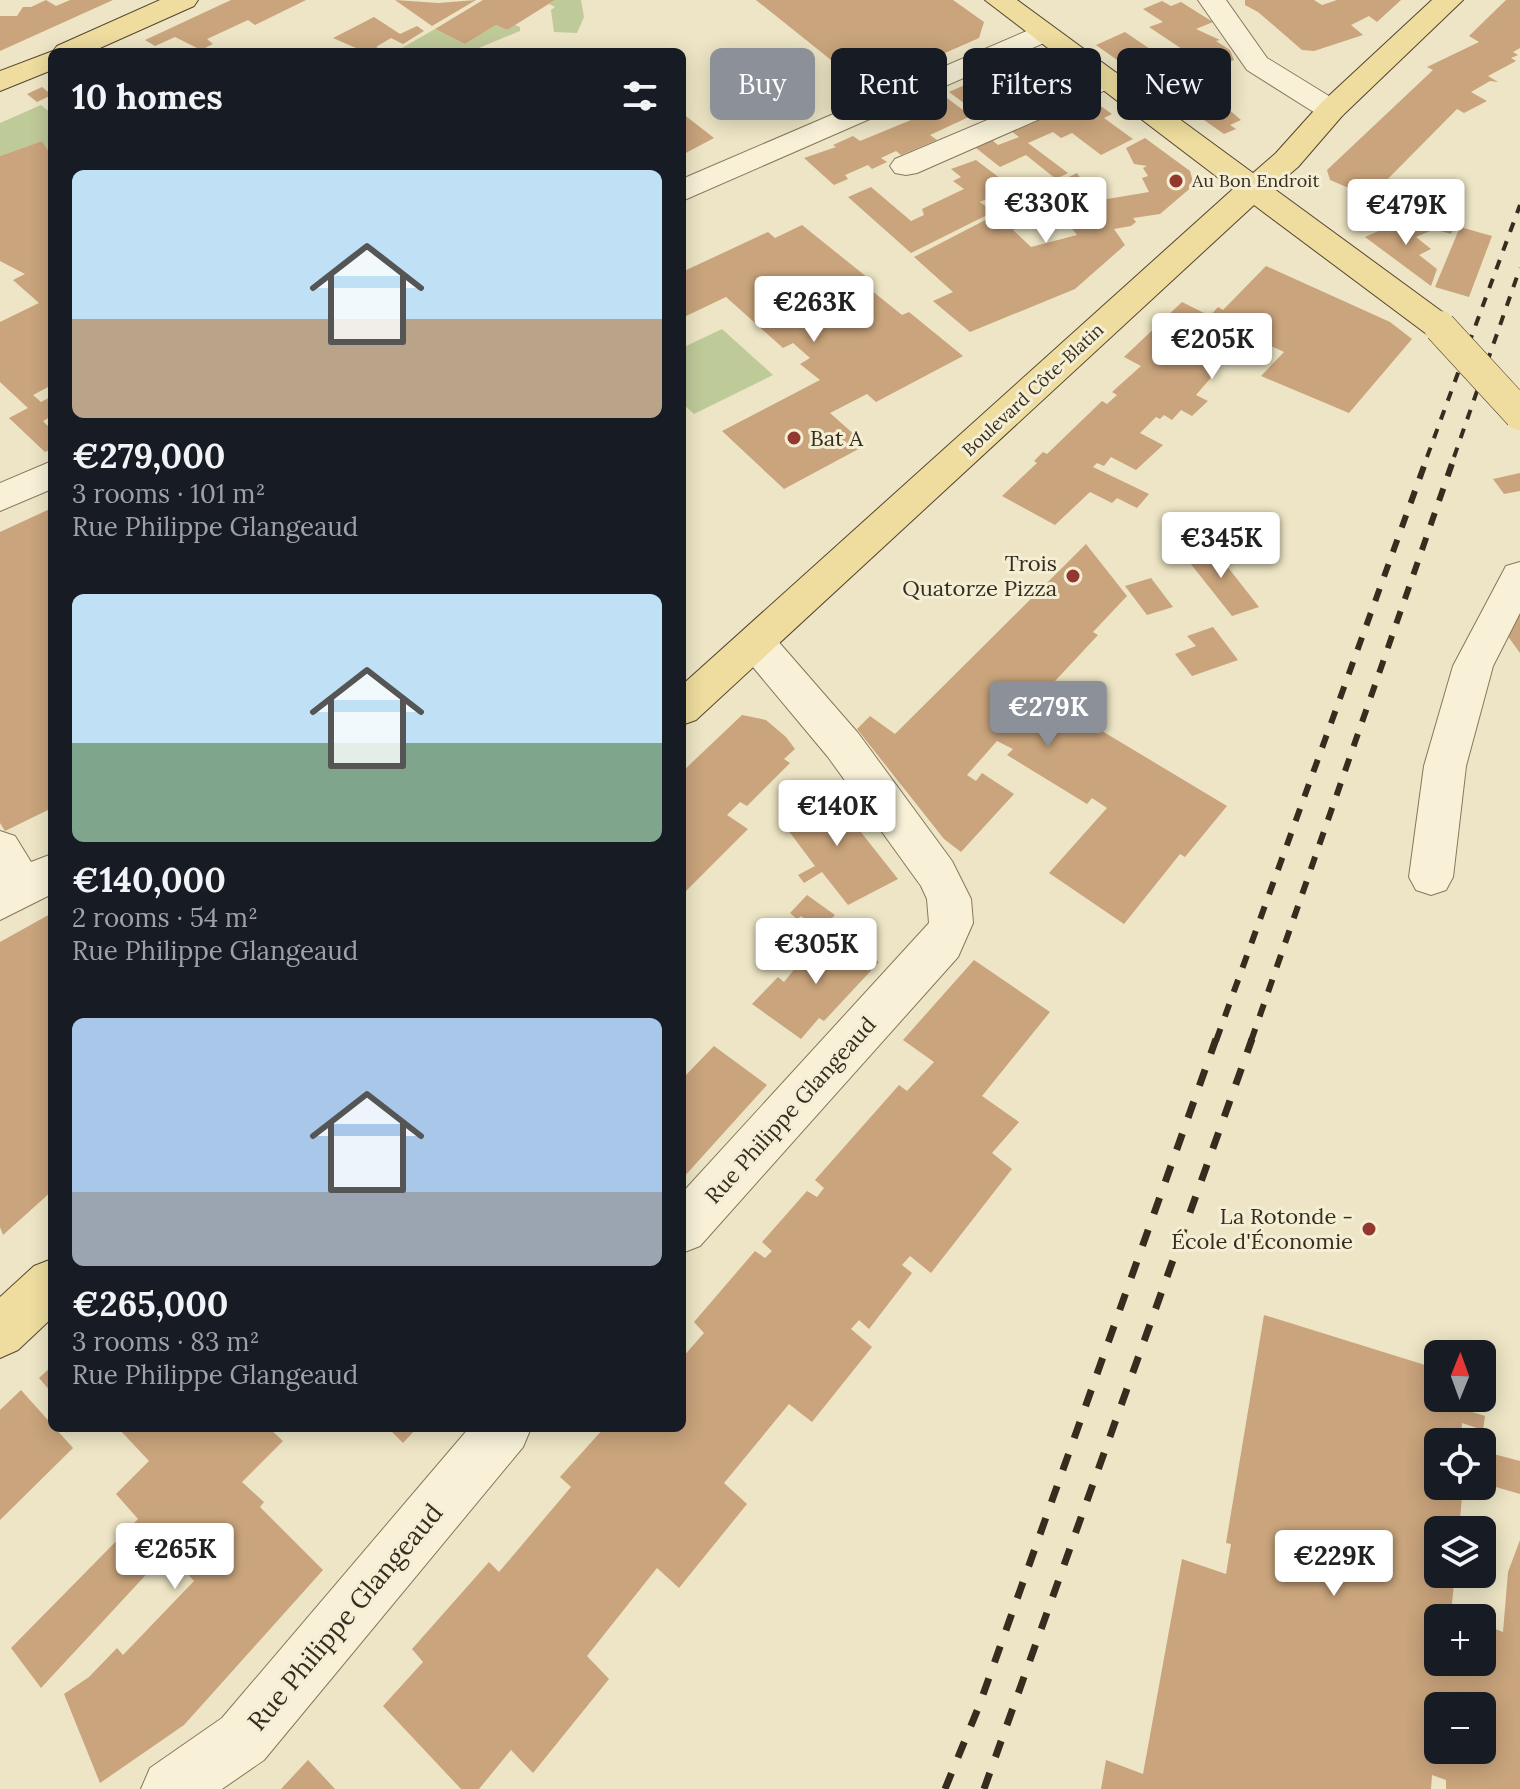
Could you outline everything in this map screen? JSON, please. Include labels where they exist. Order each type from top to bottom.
[{"type":"main road","points":[[76,48],[184,0]]},
{"type":"main road","points":[[999,0],[1324,237],[1440,327],[1514,400]]},
{"type":"main road","name":"Boulevard Côte-Blatin","points":[[686,705],[1287,160],[1331,110],[1449,0]]},
{"type":"main road","points":[[0,82],[48,61]]},
{"type":"main road","points":[[0,1332],[48,1288]]},
{"type":"street","points":[[1212,0],[1257,64],[1331,110]]},
{"type":"street","points":[[686,189],[1043,33]]},
{"type":"street","points":[[906,166],[1106,79]]},
{"type":"street","points":[[0,498],[48,476]]},
{"type":"street","points":[[1431,877],[1445,766],[1473,666],[1520,576]]},
{"type":"street","name":"Rue Philippe Glangeaud","points":[[686,1225],[942,943],[951,923],[949,899],[937,874],[843,745],[756,643]]},
{"type":"street","points":[[0,849],[25,887]]},
{"type":"street","name":"Rue Philippe Glangeaud","points":[[171,1789],[243,1739],[501,1432]]},
{"type":"green space","points":[[555,0],[581,0],[584,17],[577,33],[554,32],[551,10],[555,7],[549,4]]},
{"type":"green space","points":[[496,25],[507,30],[515,25],[520,27],[520,31],[479,48],[402,48],[435,29],[465,44]]},
{"type":"green space","points":[[41,105],[48,111],[48,150],[42,141],[0,156],[0,123]]},
{"type":"green space","points":[[722,329],[773,375],[694,414],[686,407],[686,346]]},
{"type":"building","points":[[46,0],[56,6],[70,0],[113,0],[0,51],[0,16],[17,16],[23,7]]},
{"type":"building","points":[[231,0],[306,0],[255,25],[248,20],[207,39],[213,44],[205,48],[197,48],[175,37],[155,46],[145,40]]},
{"type":"building","points":[[395,0],[438,3],[476,0],[432,26]]},
{"type":"building","points":[[483,0],[555,0],[507,30],[496,25],[465,44],[435,29]]},
{"type":"building","points":[[756,0],[953,0],[984,22],[979,38],[947,52],[947,48],[831,48],[831,60]]},
{"type":"building","points":[[1245,0],[1314,0],[1322,5],[1337,0],[1401,0],[1377,22],[1369,16],[1351,25],[1363,35],[1314,51],[1302,50],[1258,12],[1245,5]]},
{"type":"building","points":[[1506,0],[1520,0],[1520,48],[1513,52],[1518,55],[1511,58],[1516,61],[1488,76],[1498,82],[1490,81],[1471,92],[1487,101],[1464,113],[1457,109],[1370,197],[1330,180],[1327,170],[1433,70],[1427,67],[1479,42],[1469,36]]},
{"type":"building","points":[[1162,1],[1171,6],[1181,2],[1213,22],[1196,29],[1220,40],[1216,41],[1227,48],[1180,48],[1149,27],[1163,22],[1143,9]]},
{"type":"building","points":[[374,17],[400,34],[417,26],[424,31],[403,44],[391,38],[376,47],[378,48],[356,48],[333,38]]},
{"type":"building","points":[[1125,32],[1149,48],[1117,48],[1117,60],[1096,45]]},
{"type":"building","points":[[963,86],[963,102],[949,92]]},
{"type":"building","points":[[42,87],[48,92],[48,97],[37,102],[27,94]]},
{"type":"building","points":[[947,98],[963,110],[963,120],[930,135],[937,140],[901,155],[896,151],[881,158],[887,162],[872,169],[868,165],[845,175],[848,179],[834,185],[804,158],[836,147],[833,145],[853,136],[860,141],[911,120],[947,120]]},
{"type":"building","points":[[1101,106],[1112,114],[1104,118],[1133,139],[1101,155],[1072,133],[1061,138],[1053,132],[1028,143],[1068,173],[1056,179],[1026,155],[1000,167],[976,148],[992,140],[998,145],[1019,137],[1007,128],[1026,120],[1101,120]]},
{"type":"building","points":[[1231,111],[1241,120],[1230,125],[1236,129],[1224,134],[1204,120],[1231,120]]},
{"type":"building","points":[[686,116],[714,138],[686,153]]},
{"type":"building","points":[[1145,138],[1190,171],[1194,185],[1160,214],[1133,218],[1136,222],[1131,226],[1114,229],[1125,245],[1075,289],[970,332],[933,301],[953,292],[914,257],[1022,201],[1037,219],[1013,230],[1031,247],[1077,235],[1056,209],[1073,206],[1057,183],[1077,173],[1095,201],[1149,192],[1142,178],[1148,176],[1143,168],[1147,166],[1134,164],[1126,148]]},
{"type":"building","points":[[42,141],[48,150],[48,387],[33,395],[41,402],[48,398],[48,418],[43,421],[48,426],[48,451],[45,452],[9,418],[28,408],[0,382],[0,322],[39,303],[13,280],[25,274],[0,261],[0,156]]},
{"type":"building","points":[[976,160],[1001,179],[986,186],[997,194],[980,202],[993,212],[911,253],[848,197],[871,187],[911,221],[924,215],[922,209],[964,189],[953,181],[961,177],[951,169]]},
{"type":"building","points":[[1443,195],[1462,207],[1451,234],[1437,230],[1440,224],[1430,221]]},
{"type":"building","points":[[1410,217],[1430,231],[1416,237],[1431,249],[1419,255],[1437,269],[1431,286],[1365,237]]},
{"type":"building","points":[[802,225],[873,282],[866,286],[902,315],[909,312],[963,356],[876,402],[867,394],[830,413],[866,445],[784,489],[722,431],[820,380],[800,364],[810,358],[793,343],[783,348],[726,297],[686,316],[686,270],[768,232],[775,238]]},
{"type":"building","points":[[1460,227],[1492,236],[1469,297],[1435,287]]},
{"type":"building","points":[[1266,266],[1390,322],[1412,339],[1349,413],[1261,376],[1284,352],[1248,335],[1196,395],[1208,401],[1192,416],[1181,410],[1172,420],[1164,415],[1160,419],[1156,417],[1140,433],[1163,445],[1136,470],[1111,457],[1104,466],[1097,463],[1093,467],[1149,494],[1137,508],[1117,498],[1112,503],[1090,492],[1055,525],[1002,496],[1037,463],[1034,461],[1043,452],[1047,454],[1102,401],[1107,404],[1117,395],[1112,392],[1141,366],[1124,357],[1182,302],[1210,316],[1218,307],[1223,310]]},
{"type":"building","points":[[1520,473],[1520,491],[1504,494],[1493,479]]},
{"type":"building","points":[[48,510],[48,810],[5,831],[0,823],[0,532]]},
{"type":"building","points":[[1213,543],[1222,555],[1219,556],[1259,607],[1232,616],[1183,554]]},
{"type":"building","points":[[1086,544],[1127,596],[1093,632],[1098,635],[1042,695],[1227,806],[1185,857],[1180,854],[1124,924],[1049,873],[1107,808],[1092,798],[1087,804],[1007,755],[1013,749],[997,741],[967,775],[976,781],[982,773],[1014,794],[961,852],[944,839],[857,729],[870,716],[895,734]]},
{"type":"building","points":[[1151,578],[1173,607],[1147,615],[1125,586]]},
{"type":"building","points":[[1520,615],[1520,653],[1507,635],[1516,616]]},
{"type":"building","points":[[1213,627],[1238,660],[1192,676],[1175,654],[1196,646],[1187,636]]},
{"type":"building","points":[[742,715],[766,720],[795,749],[784,759],[790,763],[747,806],[740,802],[727,815],[748,829],[686,891],[686,768]]},
{"type":"building","points":[[822,783],[898,879],[848,905],[822,872],[804,883],[798,875],[815,866],[782,822],[797,816],[794,810]]},
{"type":"building","points":[[807,895],[835,915],[820,930],[801,916],[797,919],[790,913]]},
{"type":"building","points":[[48,915],[48,1195],[3,1235],[0,1227],[0,942]]},
{"type":"building","points":[[823,934],[844,949],[851,942],[879,962],[824,1021],[819,1018],[801,1039],[752,1004],[778,977],[784,982]]},
{"type":"building","points":[[974,960],[1050,1012],[982,1096],[1019,1122],[992,1153],[1012,1169],[931,1273],[910,1256],[902,1265],[912,1273],[869,1329],[859,1320],[851,1329],[872,1347],[812,1422],[789,1404],[724,1483],[747,1504],[679,1588],[657,1568],[587,1656],[609,1679],[533,1773],[511,1750],[479,1789],[461,1789],[383,1706],[423,1662],[412,1649],[489,1562],[499,1572],[571,1487],[560,1477],[600,1432],[686,1432],[686,1353],[704,1333],[694,1322],[755,1251],[765,1258],[772,1251],[762,1242],[807,1191],[817,1197],[824,1188],[815,1180],[899,1085],[907,1091],[934,1062],[903,1040]]},
{"type":"building","points":[[714,1046],[767,1085],[686,1175],[686,1075]]},
{"type":"building","points":[[1264,1315],[1424,1365],[1424,1412],[1472,1412],[1485,1416],[1483,1428],[1462,1423],[1462,1428],[1424,1428],[1424,1500],[1462,1500],[1460,1516],[1424,1516],[1424,1588],[1454,1588],[1452,1604],[1424,1604],[1424,1676],[1496,1676],[1496,1629],[1503,1632],[1508,1572],[1520,1540],[1520,1789],[1446,1789],[1446,1780],[1432,1775],[1431,1789],[1101,1789],[1106,1760],[1143,1774],[1182,1559],[1226,1574],[1231,1544],[1226,1543]]},
{"type":"building","points":[[48,1370],[48,1388],[39,1378]]},
{"type":"building","points":[[21,1390],[48,1420],[48,1432],[59,1432],[73,1448],[0,1520],[0,1410]]},
{"type":"building","points":[[122,1432],[273,1432],[283,1441],[242,1482],[264,1502],[260,1507],[323,1570],[184,1725],[100,1783],[64,1694],[89,1677],[117,1648],[123,1655],[194,1581],[168,1551],[41,1688],[11,1648],[138,1519],[116,1494],[149,1461]]},
{"type":"building","points":[[392,1432],[413,1432],[403,1443]]},
{"type":"building","points":[[1496,1455],[1520,1461],[1520,1494],[1496,1487]]},
{"type":"building","points":[[308,1760],[335,1789],[281,1789]]},
{"type":"railway","points":[[1427,457],[1520,205]]},
{"type":"railway","points":[[1454,457],[1520,268]]},
{"type":"railway","points":[[1216,1041],[1428,455]]},
{"type":"railway","points":[[1251,1041],[1455,455]]},
{"type":"railway","points":[[945,1789],[979,1706],[1216,1039]]},
{"type":"railway","points":[[984,1789],[1252,1039]]},
{"type":"place","name":"Au Bon Endroit","points":[[1176,181]]},
{"type":"place","name":"Bat A","points":[[794,438]]},
{"type":"place","name":"Trois Quatorze Pizza","points":[[1073,576]]},
{"type":"place","name":"La Rotonde - École d'Économie","points":[[1369,1229]]}]
